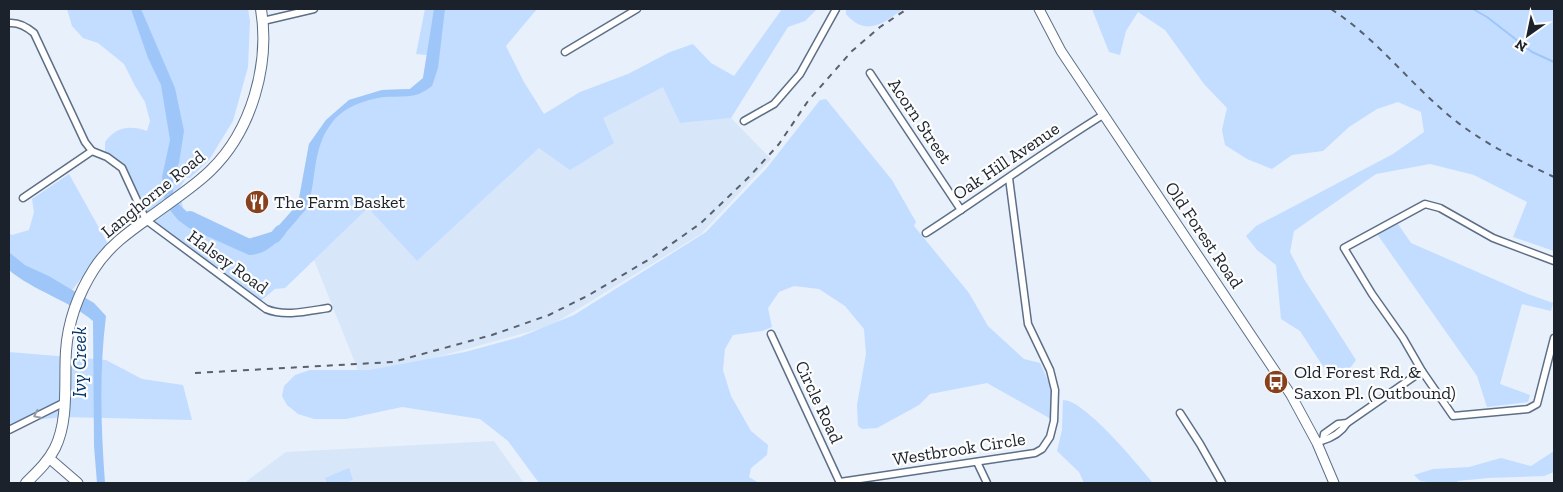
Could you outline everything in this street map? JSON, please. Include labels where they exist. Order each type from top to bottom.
[{"type":"main road","name":"Langhorne Road","points":[[26,483],[49,458],[59,437],[65,402],[68,330],[85,285],[103,256],[121,238],[186,191],[212,169],[233,142],[253,101],[260,74],[263,46],[261,9]]},
{"type":"main road","name":"Old Forest Road","points":[[1039,9],[1061,51],[1291,395],[1320,442],[1334,483]]},
{"type":"main road","points":[[49,458],[75,481]]},
{"type":"street","points":[[263,21],[314,9]]},
{"type":"street","points":[[565,52],[637,9]]},
{"type":"street","points":[[744,121],[774,104],[800,74],[836,9]]},
{"type":"street","points":[[9,23],[14,22],[27,27],[34,33],[85,142],[92,151],[122,168],[148,218]]},
{"type":"street","name":"Acorn Street","points":[[870,73],[961,210]]},
{"type":"street","name":"Oak Hill Avenue","points":[[926,233],[1009,178],[1040,154],[1103,115]]},
{"type":"street","points":[[23,198],[92,151]]},
{"type":"street","name":"Westbrook Circle","points":[[840,482],[1035,453],[1042,449],[1050,437],[1054,421],[1055,390],[1050,370],[1028,324],[1009,178]]},
{"type":"street","points":[[1554,261],[1493,238],[1440,208],[1425,204],[1344,248],[1372,294],[1453,416],[1528,409],[1537,404],[1554,338]]},
{"type":"street","name":"Halsey Road","points":[[148,218],[266,309],[273,312],[295,313],[328,308]]},
{"type":"street","name":"Circle Road","points":[[771,334],[840,482]]},
{"type":"street","points":[[1320,442],[1324,434],[1338,424],[1347,422],[1422,371]]},
{"type":"street","points":[[9,430],[65,402]]},
{"type":"street","points":[[1180,413],[1222,483]]},
{"type":"street","points":[[977,462],[987,483]]},
{"type":"shaded area","points":[[67,9],[248,9],[250,21],[248,67],[233,121],[209,160],[190,178],[186,178],[179,189],[183,208],[199,221],[249,244],[267,239],[298,204],[309,144],[326,120],[349,100],[382,90],[410,89],[423,78],[427,55],[416,54],[425,9],[537,9],[506,46],[524,82],[544,114],[580,92],[628,74],[670,52],[693,44],[711,63],[734,76],[782,9],[817,9],[805,21],[788,27],[731,118],[680,123],[663,87],[603,118],[614,143],[570,170],[539,148],[417,261],[368,208],[285,288],[275,289],[258,303],[146,220],[122,168],[105,153],[105,142],[119,130],[135,128],[147,131],[150,121],[145,102],[124,64],[98,43],[83,38],[72,26]]},
{"type":"shaded area","points":[[131,9],[141,9],[175,88],[184,131],[179,163],[173,177],[173,198],[191,215],[209,228],[251,246],[264,242],[298,204],[309,144],[326,120],[349,100],[382,90],[410,89],[423,78],[434,9],[445,9],[438,68],[432,86],[415,95],[384,97],[362,102],[354,105],[336,118],[321,143],[311,195],[306,209],[270,248],[264,252],[249,255],[189,228],[178,220],[165,204],[162,177],[170,140],[161,85],[148,58]]},
{"type":"shaded area","points":[[846,9],[903,9],[881,23],[868,26],[853,21],[846,14]]},
{"type":"shaded area","points":[[1092,9],[1554,9],[1554,251],[1513,237],[1527,202],[1474,175],[1430,164],[1376,174],[1294,231],[1290,252],[1304,279],[1356,360],[1345,375],[1330,377],[1300,331],[1281,319],[1276,265],[1257,250],[1246,236],[1256,226],[1393,154],[1424,132],[1421,112],[1398,102],[1377,109],[1349,127],[1323,151],[1292,155],[1272,169],[1247,159],[1225,145],[1222,130],[1227,108],[1204,84],[1165,30],[1138,12],[1126,31],[1120,55],[1109,52]]},
{"type":"shaded area","points":[[664,86],[680,123],[731,118],[771,159],[701,234],[550,326],[361,378],[314,260],[368,208],[417,261],[539,148]]},
{"type":"shaded area","points":[[826,99],[892,180],[916,222],[914,226],[969,293],[988,326],[1024,359],[1040,363],[1051,387],[1051,419],[987,383],[930,394],[919,405],[877,428],[862,429],[858,426],[857,405],[866,354],[864,329],[845,306],[819,289],[794,286],[779,292],[768,308],[772,327],[762,331],[733,335],[725,349],[723,370],[731,396],[751,431],[768,445],[767,455],[751,468],[749,477],[759,483],[539,483],[508,441],[480,419],[402,407],[346,419],[314,419],[298,414],[287,405],[282,396],[284,386],[295,375],[310,370],[370,370],[465,352],[520,337],[574,315],[706,232],[766,169],[820,100]]},
{"type":"shaded area","points":[[69,174],[108,244],[72,290],[49,276],[25,265],[9,252],[9,233],[12,235],[29,230],[34,212],[32,199]]},
{"type":"shaded area","points":[[1398,224],[1411,243],[1553,303],[1551,311],[1522,304],[1500,384],[1530,395],[1528,402],[1487,407],[1477,376],[1377,234]]},
{"type":"shaded area","points":[[9,252],[25,265],[49,276],[94,303],[106,316],[101,400],[105,483],[97,483],[94,446],[93,321],[73,307],[29,284],[9,270]]},
{"type":"shaded area","points":[[9,352],[106,360],[142,379],[183,385],[192,420],[62,417],[26,421],[9,431]]},
{"type":"shaded area","points":[[1063,400],[1073,403],[1084,410],[1111,435],[1153,483],[1084,483],[1079,472],[1057,451],[1062,430]]},
{"type":"shaded area","points":[[494,441],[524,483],[244,483],[286,452]]},
{"type":"shaded area","points":[[1554,451],[1554,472],[1544,476],[1488,478],[1458,481],[1457,483],[1436,483],[1420,481],[1414,475],[1433,469],[1469,467],[1501,458],[1531,466]]},
{"type":"shaded area","points":[[349,468],[353,480],[345,483],[327,483],[325,478]]},
{"type":"waterway","points":[[1473,9],[1487,17],[1532,52],[1554,62]]},
{"type":"waterway","points":[[190,217],[249,245],[275,237],[280,231]]},
{"type":"railway","points":[[195,373],[393,362],[492,335],[549,315],[589,295],[653,257],[701,223],[750,176],[779,144],[808,101],[852,51],[880,27],[907,9]]},
{"type":"railway","points":[[1331,9],[1365,35],[1425,94],[1457,122],[1516,159],[1554,177]]},
{"type":"place","name":"The Farm Basket","points":[[257,202]]},
{"type":"place","name":"Old Forest Rd. & Saxon Pl. (Outbound)","points":[[1276,382]]},
{"type":"water label","name":"Ivy Creek","points":[[79,362]]}]
